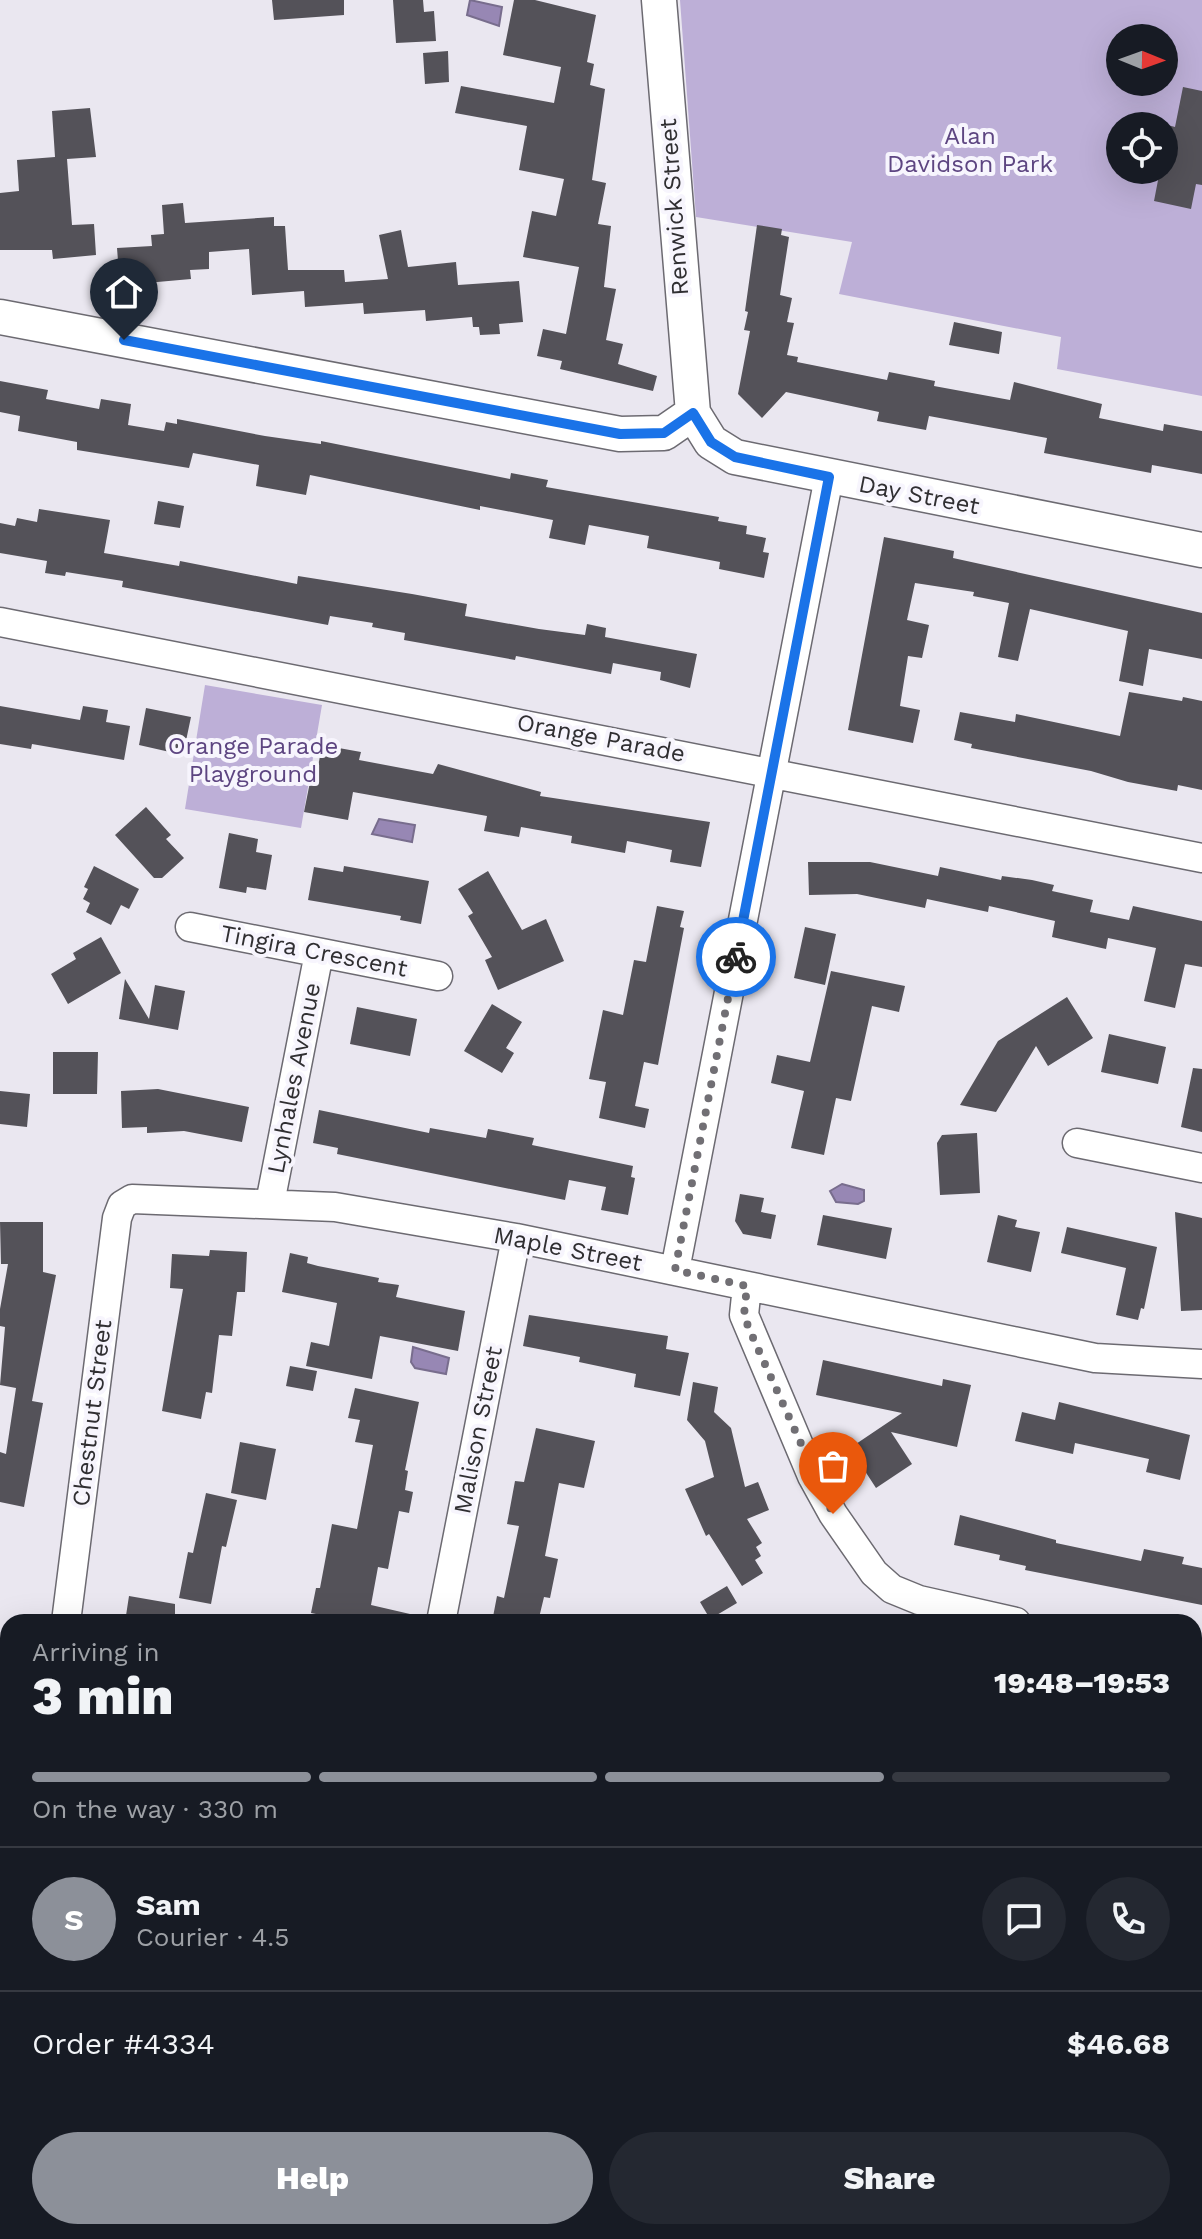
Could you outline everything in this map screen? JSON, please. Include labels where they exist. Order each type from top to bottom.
[{"type":"street","name":"Renwick Street","points":[[659,0],[693,413]]},
{"type":"street","points":[[0,317],[620,434],[664,433],[693,413]]},
{"type":"street","name":"Day Street","points":[[693,413],[711,442],[735,457],[1202,550]]},
{"type":"street","points":[[675,1270],[829,477]]},
{"type":"street","name":"Orange Parade","points":[[0,622],[772,771],[1202,858]]},
{"type":"street","name":"Tingira Crescent","points":[[190,927],[438,976]]},
{"type":"street","name":"Lynhales Avenue","points":[[270,1203],[319,953]]},
{"type":"street","points":[[1077,1143],[1202,1168]]},
{"type":"street","name":"Maple Street","points":[[122,1205],[144,1197],[335,1207],[516,1238],[1095,1358],[1202,1364]]},
{"type":"street","name":"Chestnut Street","points":[[67,1614],[114,1233],[122,1205]]},
{"type":"street","name":"Malison Street","points":[[443,1614],[516,1238]]},
{"type":"street","points":[[747,1286],[744,1315],[806,1462],[833,1514],[874,1573],[892,1589],[919,1600],[981,1614]]},
{"type":"green space","name":"Alan Davidson Park","points":[[680,0],[1202,0],[1202,396],[1057,369],[1061,337],[839,294],[852,242],[696,217]]},
{"type":"green space","name":"Orange Parade Playground","points":[[205,685],[322,705],[301,828],[185,809]]},
{"type":"shaded area","points":[[470,0],[502,7],[499,26],[467,15]]},
{"type":"shaded area","points":[[379,819],[415,825],[412,842],[372,834]]},
{"type":"shaded area","points":[[842,1184],[864,1190],[864,1201],[858,1204],[836,1202],[830,1191]]},
{"type":"shaded area","points":[[413,1347],[449,1358],[446,1374],[415,1368],[411,1362]]},
{"type":"building","points":[[272,0],[344,0],[344,15],[274,20]]},
{"type":"building","points":[[393,0],[423,0],[424,12],[434,11],[436,41],[396,43]]},
{"type":"building","points":[[514,0],[535,0],[596,15],[587,62],[594,64],[590,85],[605,89],[592,180],[606,183],[598,224],[611,226],[604,287],[616,289],[606,340],[623,344],[618,364],[657,376],[653,391],[560,369],[562,361],[537,356],[543,329],[566,334],[579,267],[523,257],[532,211],[556,216],[564,179],[519,170],[527,126],[455,113],[461,86],[554,103],[561,67],[503,55]]},
{"type":"building","points":[[448,51],[449,82],[425,84],[423,53]]},
{"type":"building","points":[[1183,87],[1202,91],[1202,185],[1196,184],[1191,209],[1154,201],[1157,184],[1178,184],[1178,112]]},
{"type":"building","points":[[90,108],[96,157],[67,159],[72,225],[94,224],[96,255],[53,259],[52,250],[0,250],[0,193],[19,191],[17,160],[55,157],[52,111]]},
{"type":"building","points":[[183,203],[185,223],[274,217],[274,226],[285,226],[288,270],[344,270],[345,282],[388,279],[379,235],[401,230],[408,267],[456,262],[458,285],[519,281],[523,322],[499,324],[500,334],[480,335],[479,327],[473,327],[472,317],[426,321],[425,310],[364,314],[363,303],[305,307],[304,291],[252,295],[249,249],[209,252],[209,269],[190,270],[191,279],[146,283],[146,279],[136,280],[135,271],[119,273],[117,248],[152,246],[151,235],[164,234],[162,205]]},
{"type":"building","points":[[757,225],[782,229],[781,235],[789,237],[780,295],[792,298],[787,322],[794,323],[787,355],[798,357],[797,362],[887,380],[889,372],[935,381],[934,386],[1010,400],[1014,382],[1102,404],[1099,418],[1163,431],[1164,424],[1202,431],[1202,474],[1152,465],[1151,473],[1044,453],[1047,438],[929,416],[926,430],[877,421],[879,412],[786,392],[762,418],[738,394],[750,331],[744,330],[748,312],[745,311]]},
{"type":"building","points":[[954,322],[1002,332],[999,354],[949,345]]},
{"type":"building","points":[[0,381],[48,390],[46,399],[99,409],[101,399],[131,404],[128,425],[164,431],[166,422],[177,424],[177,419],[265,436],[321,444],[321,441],[510,479],[511,473],[548,480],[546,487],[719,517],[718,521],[747,526],[746,534],[766,538],[763,552],[769,553],[764,578],[719,569],[720,562],[647,548],[649,536],[589,525],[585,545],[549,538],[553,520],[480,506],[480,510],[310,475],[306,495],[256,486],[259,465],[193,453],[189,468],[77,450],[77,442],[18,431],[20,416],[0,412]]},
{"type":"building","points":[[158,501],[184,506],[180,528],[154,524]]},
{"type":"building","points":[[39,509],[110,520],[104,553],[179,566],[180,561],[297,584],[298,576],[412,594],[467,604],[465,616],[539,629],[585,635],[587,624],[606,628],[605,637],[697,654],[690,688],[660,680],[661,672],[613,663],[611,674],[516,656],[515,660],[404,640],[405,633],[372,627],[373,623],[330,616],[328,625],[122,587],[123,581],[66,572],[65,576],[45,573],[47,561],[0,553],[0,523],[15,526],[17,518],[37,522]]},
{"type":"building","points":[[884,537],[954,551],[953,558],[1202,613],[1202,659],[1149,649],[1143,686],[1119,681],[1128,631],[1030,609],[1018,661],[998,657],[1009,603],[973,596],[974,592],[915,583],[907,620],[929,625],[922,658],[908,656],[900,706],[920,710],[913,743],[848,730]]},
{"type":"building","points":[[1129,692],[1182,701],[1183,697],[1202,701],[1202,790],[1178,785],[1177,791],[1128,782],[1091,771],[971,748],[972,744],[954,740],[960,712],[1015,722],[1016,714],[1120,736]]},
{"type":"building","points":[[0,706],[80,720],[83,706],[108,710],[106,722],[130,726],[124,760],[32,744],[31,749],[0,744]]},
{"type":"building","points":[[146,708],[191,717],[183,755],[139,745]]},
{"type":"building","points":[[322,745],[361,752],[359,760],[433,774],[438,764],[541,792],[540,796],[710,822],[701,867],[670,862],[672,850],[627,841],[625,853],[571,843],[572,836],[521,827],[519,837],[484,831],[487,816],[353,792],[348,820],[304,812],[311,777],[316,778]]},
{"type":"building","points":[[146,807],[171,835],[166,839],[184,858],[162,878],[154,878],[115,835]]},
{"type":"building","points":[[229,833],[258,839],[256,852],[272,855],[266,890],[247,887],[246,893],[219,888]]},
{"type":"building","points":[[808,862],[870,862],[938,876],[940,867],[1001,880],[1002,876],[1032,880],[1054,885],[1052,891],[1093,900],[1090,912],[1129,920],[1133,906],[1202,921],[1202,967],[1185,964],[1175,1008],[1144,1001],[1156,948],[1108,938],[1106,949],[1052,937],[1055,921],[989,906],[988,912],[927,899],[925,908],[857,894],[809,895]]},
{"type":"building","points":[[94,866],[139,889],[129,909],[121,905],[111,925],[86,912],[90,903],[83,899],[88,889],[84,887]]},
{"type":"building","points":[[344,866],[429,881],[421,924],[400,920],[401,916],[308,900],[314,867],[343,872]]},
{"type":"building","points":[[488,871],[522,930],[546,919],[564,961],[498,990],[485,960],[492,957],[468,916],[473,913],[458,889]]},
{"type":"building","points":[[657,906],[684,911],[680,927],[684,928],[658,1065],[644,1062],[635,1106],[649,1109],[645,1128],[599,1118],[606,1082],[589,1079],[603,1010],[623,1015],[634,960],[646,962]]},
{"type":"building","points":[[805,927],[836,934],[825,985],[794,978]]},
{"type":"building","points":[[101,937],[121,973],[68,1004],[51,974],[76,959],[73,953]]},
{"type":"building","points":[[831,971],[905,986],[899,1012],[872,1006],[851,1101],[836,1098],[824,1155],[791,1148],[804,1091],[771,1083],[777,1055],[810,1062]]},
{"type":"building","points":[[125,979],[149,1019],[155,985],[185,991],[178,1030],[119,1019]]},
{"type":"building","points":[[1067,997],[1093,1038],[1048,1066],[1036,1046],[996,1112],[960,1105],[998,1041]]},
{"type":"building","points":[[492,1004],[522,1022],[506,1048],[514,1053],[502,1073],[464,1051]]},
{"type":"building","points":[[357,1007],[417,1019],[410,1056],[350,1044]]},
{"type":"building","points":[[1109,1034],[1166,1047],[1158,1084],[1101,1072]]},
{"type":"building","points":[[53,1052],[98,1052],[97,1094],[53,1094]]},
{"type":"building","points":[[1193,1068],[1202,1069],[1202,1132],[1181,1127]]},
{"type":"building","points":[[158,1089],[249,1107],[242,1142],[184,1131],[147,1133],[147,1127],[122,1128],[121,1091]]},
{"type":"building","points":[[0,1091],[30,1094],[27,1127],[0,1124]]},
{"type":"building","points":[[319,1110],[429,1133],[430,1128],[486,1138],[488,1129],[534,1138],[532,1145],[633,1166],[631,1177],[635,1178],[628,1215],[601,1210],[606,1187],[569,1180],[565,1200],[337,1154],[338,1148],[313,1143]]},
{"type":"building","points":[[977,1133],[980,1193],[940,1195],[937,1143],[942,1135]]},
{"type":"building","points":[[740,1194],[764,1198],[761,1212],[776,1215],[771,1239],[743,1234],[735,1221]]},
{"type":"building","points":[[1175,1212],[1202,1218],[1202,1310],[1181,1311]]},
{"type":"building","points":[[823,1215],[892,1228],[886,1259],[817,1245]]},
{"type":"building","points":[[998,1215],[1017,1220],[1015,1227],[1040,1232],[1031,1272],[987,1262]]},
{"type":"building","points":[[0,1222],[43,1222],[43,1272],[56,1275],[32,1401],[43,1403],[24,1507],[0,1502],[0,1452],[6,1454],[16,1388],[0,1385],[5,1327],[0,1326],[0,1309],[8,1264],[1,1264]]},
{"type":"building","points":[[1067,1227],[1157,1247],[1144,1309],[1141,1308],[1138,1320],[1116,1315],[1126,1268],[1061,1253]]},
{"type":"building","points":[[210,1250],[247,1252],[245,1292],[237,1292],[232,1336],[219,1335],[212,1393],[206,1392],[201,1419],[162,1411],[183,1289],[170,1288],[172,1254],[209,1256]]},
{"type":"building","points":[[290,1253],[308,1257],[307,1263],[399,1285],[396,1297],[465,1311],[458,1351],[380,1336],[372,1379],[306,1366],[311,1342],[329,1346],[337,1303],[282,1292]]},
{"type":"building","points":[[529,1315],[668,1336],[666,1349],[689,1353],[680,1396],[634,1387],[636,1374],[579,1362],[580,1357],[523,1346]]},
{"type":"building","points":[[823,1360],[942,1386],[943,1379],[971,1385],[957,1447],[891,1432],[912,1464],[876,1488],[850,1448],[902,1413],[816,1395]]},
{"type":"building","points":[[290,1366],[317,1371],[313,1391],[286,1386]]},
{"type":"building","points":[[693,1382],[718,1387],[714,1412],[731,1428],[745,1487],[758,1482],[769,1510],[747,1519],[762,1543],[756,1547],[761,1556],[755,1560],[763,1573],[742,1586],[709,1534],[706,1536],[685,1489],[714,1477],[705,1441],[687,1420]]},
{"type":"building","points":[[355,1388],[419,1402],[405,1470],[408,1471],[405,1490],[413,1492],[409,1513],[399,1511],[388,1569],[378,1567],[371,1605],[410,1614],[311,1613],[316,1588],[320,1588],[332,1524],[357,1529],[373,1445],[355,1442],[360,1420],[348,1418]]},
{"type":"building","points":[[1059,1402],[1190,1435],[1180,1480],[1146,1472],[1149,1459],[1075,1443],[1073,1454],[1015,1441],[1022,1412],[1055,1420]]},
{"type":"building","points":[[536,1428],[595,1441],[584,1488],[559,1483],[545,1556],[558,1559],[550,1598],[544,1597],[540,1614],[494,1614],[497,1596],[504,1598],[519,1526],[507,1524],[515,1481],[524,1482]]},
{"type":"building","points":[[240,1442],[276,1449],[266,1500],[231,1493]]},
{"type":"building","points":[[206,1493],[237,1500],[226,1547],[222,1546],[211,1604],[179,1598],[188,1552],[193,1553]]},
{"type":"building","points":[[960,1515],[1056,1540],[1056,1543],[1141,1561],[1144,1549],[1184,1557],[1182,1564],[1202,1568],[1202,1605],[1025,1570],[1026,1566],[999,1560],[1000,1555],[954,1545]]},
{"type":"building","points":[[727,1586],[737,1603],[718,1614],[707,1614],[700,1602]]},
{"type":"building","points":[[129,1596],[175,1604],[175,1614],[126,1614]]},
{"type":"way so far","points":[[736,957],[675,1270],[747,1286],[743,1302],[749,1329],[812,1476],[833,1514]]},
{"type":"route","points":[[124,340],[620,434],[664,433],[693,413],[711,442],[735,457],[829,477],[736,957]]}]
